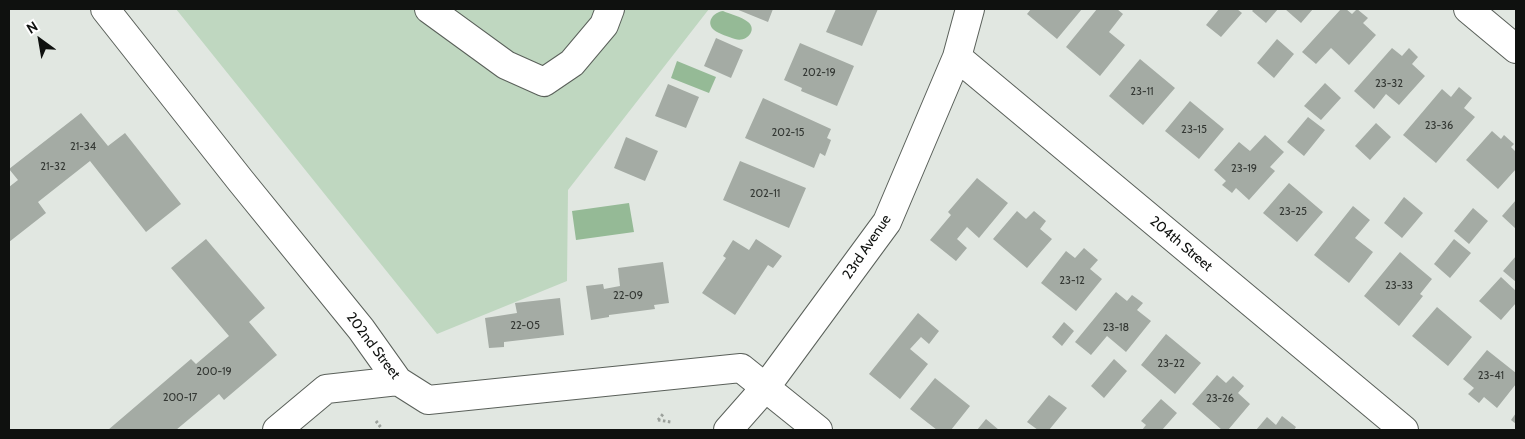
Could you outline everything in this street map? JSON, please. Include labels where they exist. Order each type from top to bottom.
[{"type":"street","name":"202nd Street","points":[[104,9],[361,329],[398,381],[428,400],[741,368],[818,430]]},
{"type":"street","points":[[429,9],[506,65],[544,82],[572,64],[604,25],[610,9]]},
{"type":"street","name":"23rd Avenue","points":[[728,430],[765,388],[887,222],[957,57],[970,9]]},
{"type":"street","points":[[1468,9],[1516,49]]},
{"type":"street","name":"204th Street","points":[[957,57],[1404,430]]},
{"type":"street","points":[[277,430],[326,389],[398,381]]},
{"type":"path","points":[[664,413],[658,420],[671,422]]},
{"type":"path","points":[[376,421],[382,429]]},
{"type":"shaded area","points":[[176,9],[709,9],[568,190],[567,281],[437,334]]},
{"type":"shaded area","points":[[723,11],[739,17],[751,25],[751,32],[747,37],[739,40],[735,39],[719,33],[711,27],[710,24],[714,15]]},
{"type":"shaded area","points":[[677,61],[716,77],[709,93],[671,78]]},
{"type":"shaded area","points":[[629,203],[634,232],[576,240],[572,211]]},
{"type":"building","points":[[736,9],[773,9],[768,22]]},
{"type":"building","points":[[836,9],[878,9],[862,46],[826,32]]},
{"type":"building","points":[[1031,9],[1082,9],[1057,39],[1027,14]]},
{"type":"building","points":[[1097,9],[1117,9],[1123,14],[1109,32],[1125,45],[1100,76],[1066,47]]},
{"type":"building","points":[[1219,9],[1237,9],[1242,13],[1221,37],[1206,25]]},
{"type":"building","points":[[1254,9],[1278,9],[1266,23],[1252,11]]},
{"type":"building","points":[[1285,9],[1313,9],[1301,23]]},
{"type":"building","points":[[1341,9],[1346,9],[1352,14],[1357,9],[1368,18],[1363,23],[1376,35],[1349,65],[1331,48],[1316,64],[1302,52]]},
{"type":"building","points":[[716,38],[743,50],[731,78],[704,66]]},
{"type":"building","points":[[1277,39],[1294,54],[1274,78],[1257,63]]},
{"type":"building","points":[[800,43],[854,66],[837,106],[801,91],[802,88],[784,80]]},
{"type":"building","points":[[1392,48],[1402,56],[1409,48],[1418,57],[1412,64],[1425,76],[1399,105],[1386,94],[1374,109],[1354,91]]},
{"type":"building","points":[[1140,59],[1175,88],[1143,125],[1109,96]]},
{"type":"building","points":[[1325,83],[1341,98],[1321,120],[1304,106]]},
{"type":"building","points":[[668,84],[699,97],[686,128],[655,116]]},
{"type":"building","points":[[1459,87],[1472,98],[1464,108],[1475,117],[1436,163],[1403,135],[1442,89],[1451,97]]},
{"type":"building","points":[[763,98],[831,129],[827,138],[831,140],[825,156],[820,153],[814,168],[745,138]]},
{"type":"building","points":[[1190,101],[1224,129],[1199,159],[1165,131]]},
{"type":"building","points":[[81,113],[108,146],[125,133],[181,204],[146,232],[90,161],[38,202],[46,213],[9,242],[9,187],[18,180],[9,169]]},
{"type":"building","points":[[1308,117],[1325,130],[1304,156],[1287,142]]},
{"type":"building","points":[[1376,123],[1391,137],[1370,160],[1355,146]]},
{"type":"building","points":[[1492,131],[1501,139],[1504,135],[1514,144],[1511,147],[1516,152],[1516,169],[1498,189],[1466,160]]},
{"type":"building","points":[[1265,135],[1284,152],[1270,167],[1275,171],[1249,200],[1236,188],[1232,193],[1222,185],[1226,181],[1214,170],[1239,142],[1250,151]]},
{"type":"building","points":[[626,137],[658,151],[645,181],[614,168]]},
{"type":"building","points":[[740,161],[806,188],[789,228],[723,200]]},
{"type":"building","points":[[977,178],[1008,203],[979,238],[967,227],[957,239],[967,248],[956,261],[930,240],[951,215],[948,212]]},
{"type":"building","points":[[1289,183],[1323,212],[1297,242],[1263,213]]},
{"type":"building","points":[[1404,197],[1423,213],[1402,238],[1384,223]]},
{"type":"building","points":[[1516,200],[1516,229],[1502,216]]},
{"type":"building","points":[[1353,206],[1370,220],[1355,238],[1373,252],[1349,283],[1314,255]]},
{"type":"building","points":[[1473,208],[1488,221],[1469,244],[1454,231]]},
{"type":"building","points":[[1017,211],[1026,219],[1034,211],[1046,221],[1040,229],[1052,239],[1027,268],[993,239]]},
{"type":"building","points":[[206,239],[265,308],[249,322],[277,355],[224,400],[219,394],[176,430],[108,430],[191,359],[196,364],[229,336],[171,268]]},
{"type":"building","points":[[756,239],[782,256],[773,268],[768,265],[735,315],[702,293],[726,258],[723,256],[733,240],[749,250]]},
{"type":"building","points":[[1454,239],[1471,253],[1450,278],[1434,264]]},
{"type":"building","points":[[1084,248],[1098,260],[1090,269],[1102,279],[1076,311],[1041,283],[1066,251],[1075,258]]},
{"type":"building","points":[[1400,252],[1432,279],[1420,294],[1423,296],[1399,326],[1364,296]]},
{"type":"building","points":[[1516,256],[1516,282],[1503,271]]},
{"type":"building","points":[[663,262],[669,303],[654,305],[655,309],[609,315],[609,317],[591,320],[586,286],[603,284],[604,289],[620,286],[618,268]]},
{"type":"building","points":[[1501,277],[1516,291],[1516,303],[1501,320],[1479,301]]},
{"type":"building","points":[[1116,292],[1127,301],[1132,295],[1143,303],[1137,310],[1151,321],[1126,352],[1107,336],[1091,355],[1075,342]]},
{"type":"building","points":[[560,298],[564,335],[504,342],[504,347],[489,348],[485,318],[517,313],[515,303]]},
{"type":"building","points":[[1437,307],[1472,337],[1448,366],[1412,336]]},
{"type":"building","points":[[918,313],[939,331],[929,344],[921,337],[910,349],[928,364],[900,399],[869,374]]},
{"type":"building","points":[[1064,322],[1074,331],[1062,346],[1052,337]]},
{"type":"building","points":[[1166,334],[1201,363],[1175,394],[1141,365]]},
{"type":"building","points":[[1487,350],[1516,373],[1516,384],[1497,408],[1484,397],[1479,403],[1468,394],[1474,388],[1463,379]]},
{"type":"building","points":[[1114,359],[1127,371],[1104,398],[1091,386]]},
{"type":"building","points":[[1217,375],[1226,383],[1233,376],[1244,386],[1238,393],[1250,404],[1228,430],[1222,430],[1192,404]]},
{"type":"building","points":[[935,378],[970,406],[951,430],[937,430],[910,409]]},
{"type":"building","points":[[1049,395],[1067,408],[1049,430],[1038,430],[1027,422]]},
{"type":"building","points":[[1161,399],[1177,413],[1162,430],[1142,430],[1146,425],[1141,421]]},
{"type":"building","points":[[1516,413],[1516,424],[1511,420]]},
{"type":"building","points":[[1282,416],[1296,427],[1294,430],[1256,430],[1267,417],[1276,425]]},
{"type":"building","points":[[986,419],[999,430],[977,430]]}]
